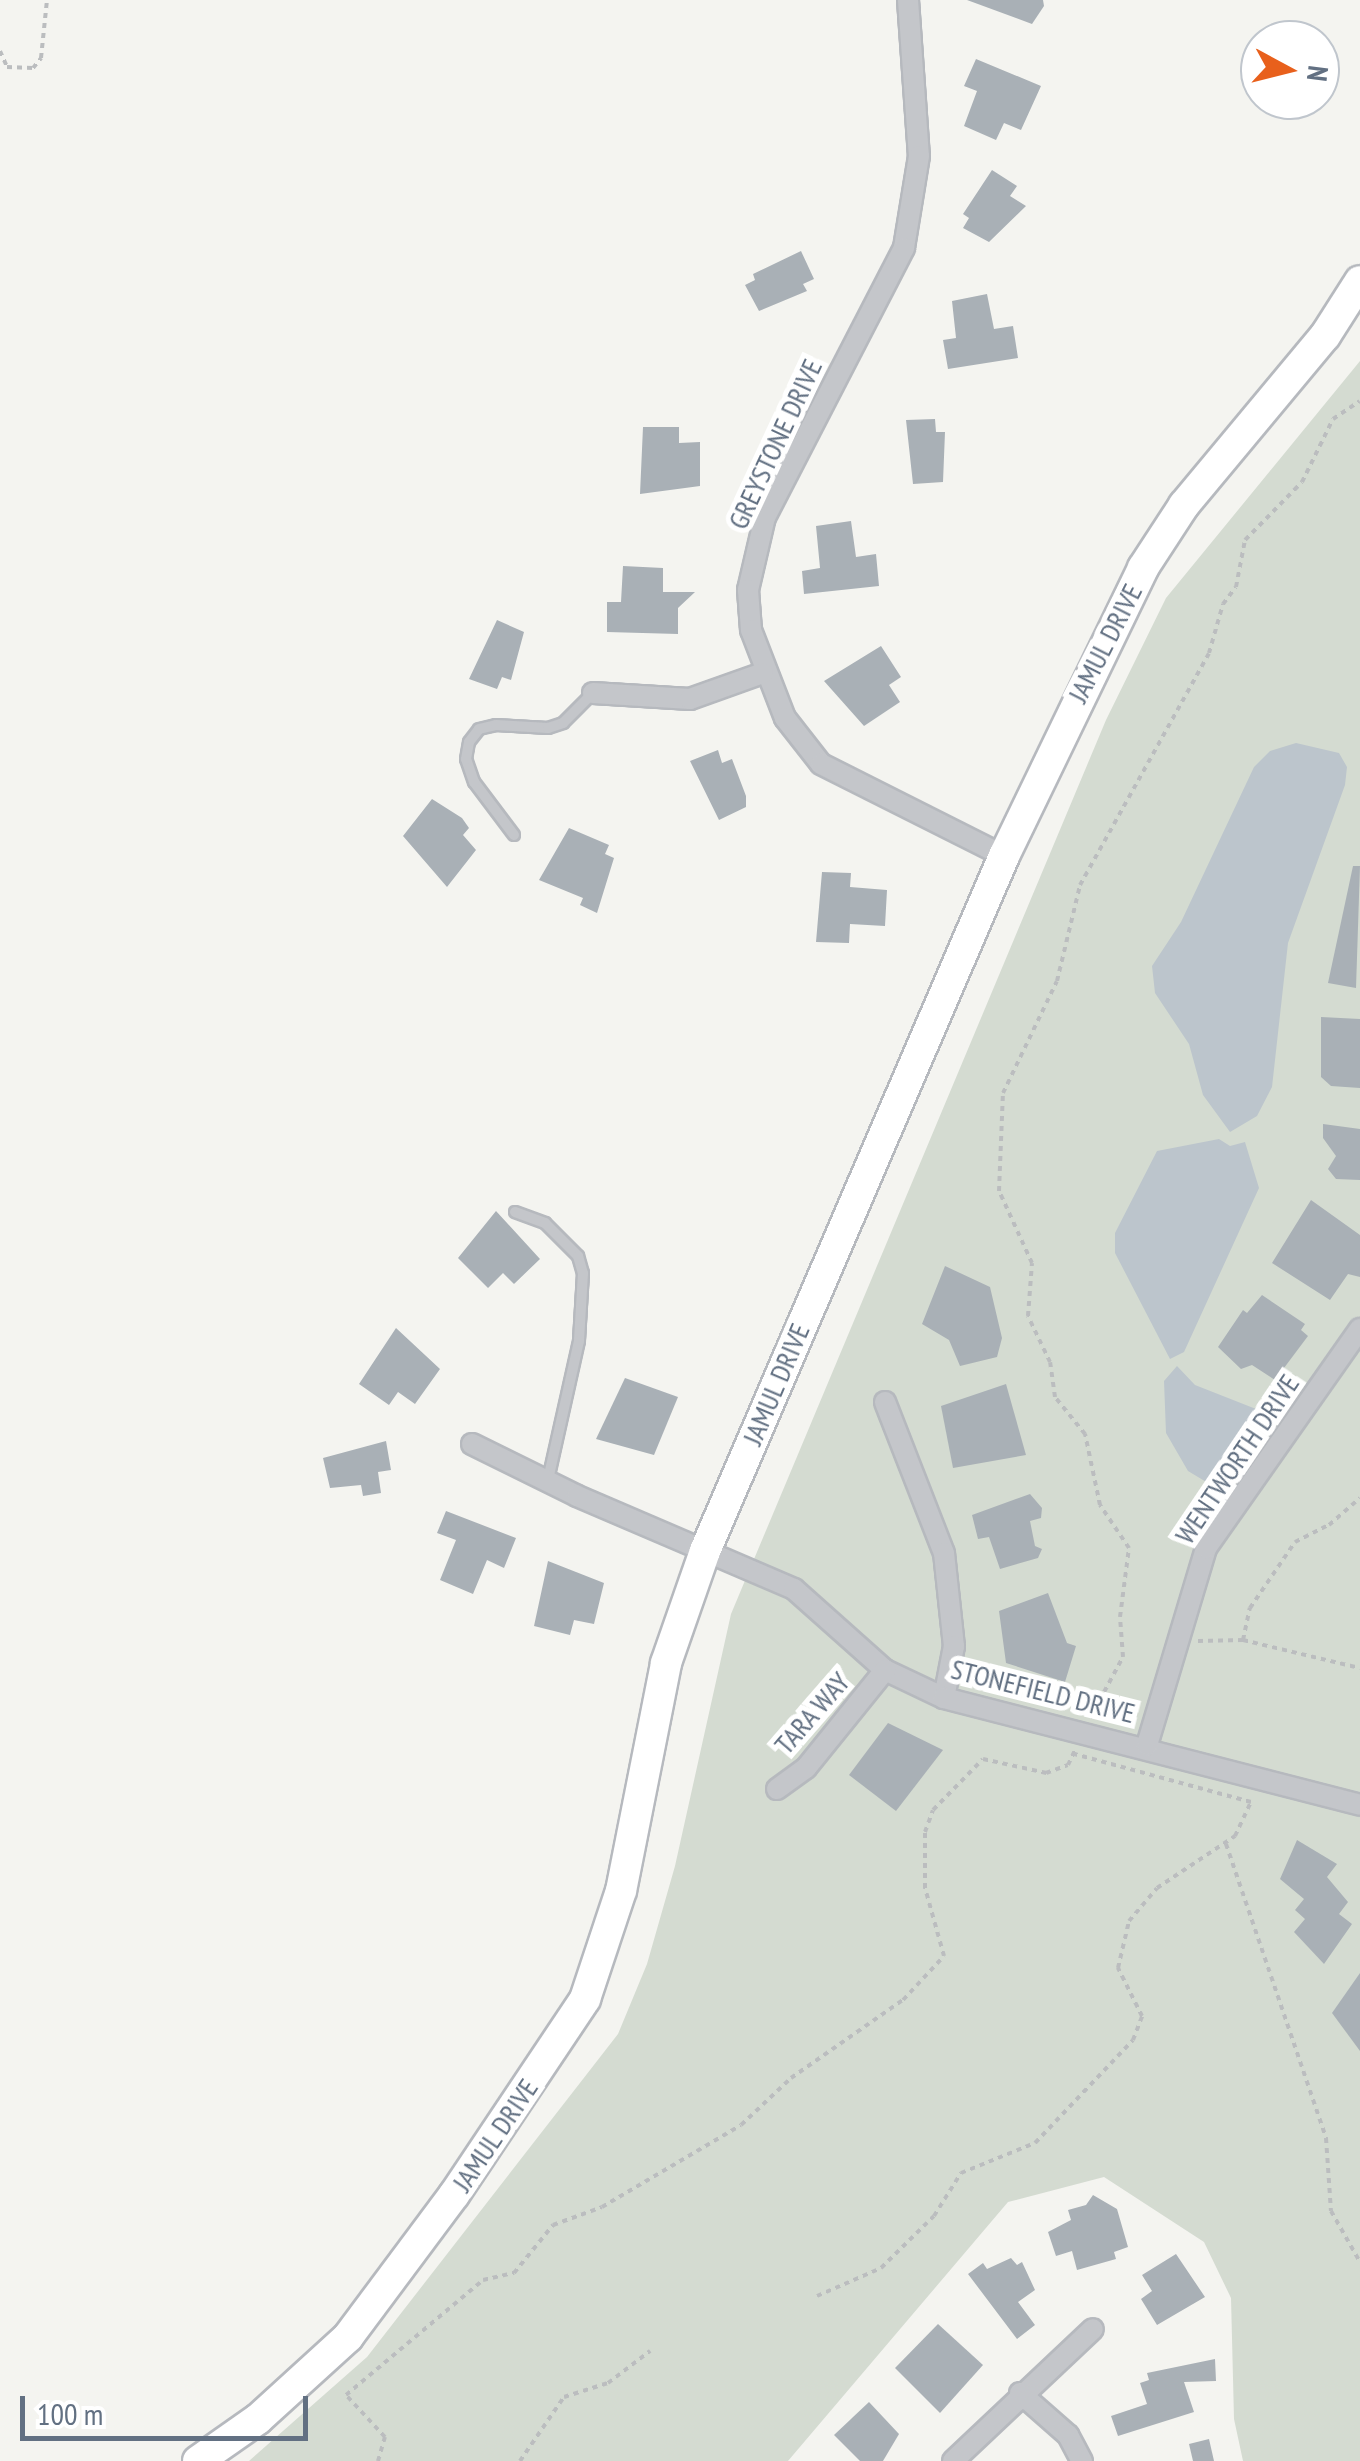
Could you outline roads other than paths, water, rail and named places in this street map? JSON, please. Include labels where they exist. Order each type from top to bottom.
[{"type":"street","name":"GREYSTONE DRIVE","points":[[908,0],[918,188],[904,248],[765,517],[748,590],[763,673],[785,718],[821,764],[1004,856]]},
{"type":"street","name":"JAMUL DRIVE","points":[[198,2461],[258,2418],[348,2337],[495,2137],[585,2000],[620,1890],[666,1664],[704,1550],[1004,856],[1143,568],[1184,505],[1325,336],[1360,281]]},
{"type":"street","points":[[593,693],[690,699],[763,673]]},
{"type":"street","name":"WENTWORTH DRIVE","points":[[1147,1745],[1206,1548],[1360,1329]]},
{"type":"street","points":[[885,1402],[944,1553],[954,1646],[944,1698]]},
{"type":"street","name":"STONEFIELD DRIVE","points":[[472,1444],[548,1482],[794,1589],[884,1670],[944,1698],[1147,1745],[1360,1805]]},
{"type":"street","name":"TARA WAY","points":[[777,1789],[806,1768],[884,1670]]},
{"type":"street","points":[[952,2461],[1020,2393],[1094,2329]]},
{"type":"street","points":[[1020,2393],[1068,2435],[1082,2461]]},
{"type":"lane","points":[[514,835],[474,782],[466,758],[469,742],[479,729],[496,725],[548,728],[562,723],[593,693]]},
{"type":"lane","points":[[515,1212],[545,1224],[578,1256],[583,1273],[579,1341],[548,1482]]}]
